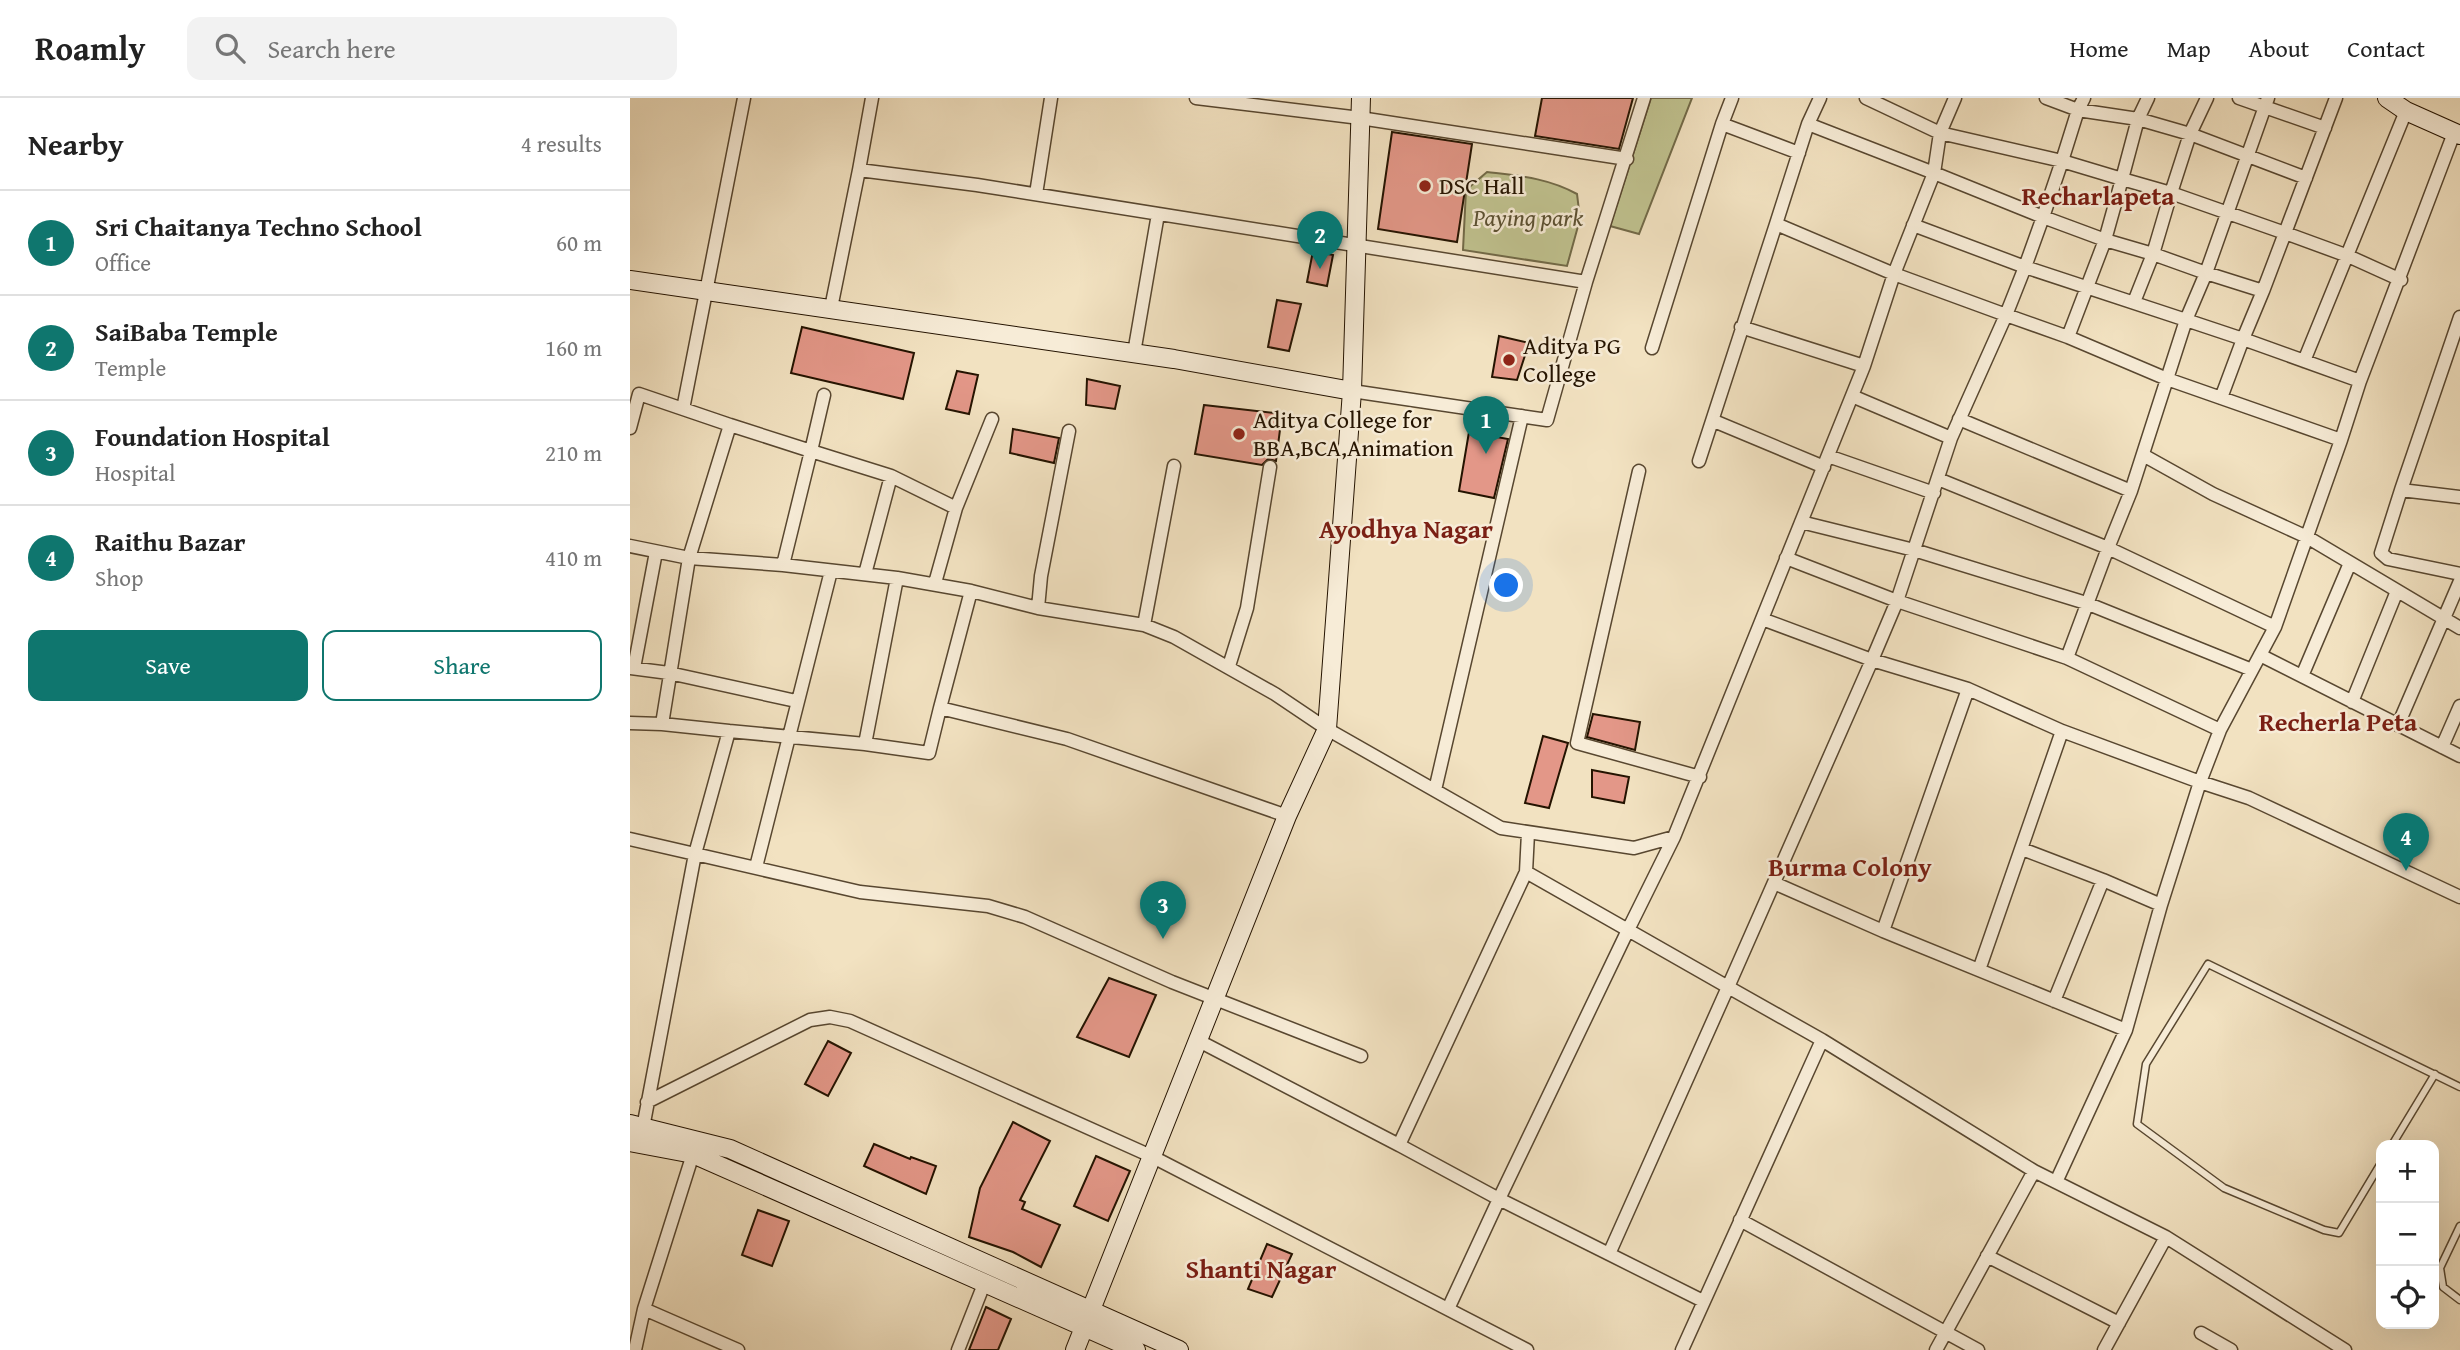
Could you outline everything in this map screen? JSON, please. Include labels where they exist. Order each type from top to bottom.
[{"type":"street","points":[[683,409],[744,98]]},
{"type":"street","points":[[831,308],[872,98]]},
{"type":"street","points":[[1036,194],[1051,98]]},
{"type":"street","points":[[1196,98],[1360,118],[1627,159]]},
{"type":"street","points":[[1075,1350],[1287,816],[1327,729],[1352,391],[1361,98]]},
{"type":"street","points":[[630,280],[1134,354],[1352,391],[1547,420],[1586,282],[1627,159],[1644,98]]},
{"type":"street","points":[[1652,348],[1732,98]]},
{"type":"street","points":[[1699,461],[1808,124],[1820,98]]},
{"type":"street","points":[[1866,98],[1940,133],[2062,161],[2171,192],[2348,256],[2401,280]]},
{"type":"street","points":[[1448,1309],[1674,837],[1700,777],[1864,366],[1894,274],[1934,173],[1940,133],[1955,98]]},
{"type":"street","points":[[2046,98],[2081,104],[2190,134],[2306,178]]},
{"type":"street","points":[[2068,337],[2085,286],[2105,240],[2138,119],[2148,98]]},
{"type":"street","points":[[2134,302],[2153,254],[2190,134],[2207,98]]},
{"type":"street","points":[[2239,98],[2266,103],[2325,128]]},
{"type":"street","points":[[2221,398],[2336,98]]},
{"type":"street","points":[[2056,1182],[2126,1030],[2161,905],[2200,782],[2221,730],[2275,627],[2360,381],[2457,134],[2406,111],[2387,98]]},
{"type":"street","points":[[2067,658],[2143,455],[2186,320],[2206,273],[2266,103]]},
{"type":"street","points":[[1609,1254],[1897,601],[1951,438],[2025,267],[2081,104]]},
{"type":"street","points":[[2304,361],[2406,111]]},
{"type":"street","points":[[1722,124],[1799,153]]},
{"type":"street","points":[[1808,124],[2105,240],[2263,291]]},
{"type":"street","points":[[859,170],[1036,194],[1586,282]]},
{"type":"street","points":[[1134,354],[1158,214]]},
{"type":"street","points":[[1776,225],[1894,274],[2068,337],[2167,379],[2341,440]]},
{"type":"street","points":[[1913,225],[2025,267],[2360,381]]},
{"type":"street","points":[[2460,317],[2381,553],[2388,559],[2460,574]]},
{"type":"street","points":[[1741,327],[1864,366]]},
{"type":"street","points":[[630,428],[639,394],[891,476],[956,508]]},
{"type":"street","points":[[783,565],[824,396]]},
{"type":"street","points":[[1852,396],[1951,438]]},
{"type":"street","points":[[1435,790],[1522,416]]},
{"type":"street","points":[[935,583],[956,508],[992,419]]},
{"type":"street","points":[[1959,419],[2130,491]]},
{"type":"street","points":[[1714,421],[1826,462],[1934,493]]},
{"type":"street","points":[[662,724],[689,558],[730,425]]},
{"type":"street","points":[[1038,608],[1041,576],[1069,431]]},
{"type":"street","points":[[2143,455],[2213,494],[2307,537],[2460,628]]},
{"type":"street","points":[[1144,625],[1174,466]]},
{"type":"street","points":[[1229,666],[1247,608],[1270,467]]},
{"type":"street","points":[[1639,471],[1577,743],[1700,777]]},
{"type":"street","points":[[865,574],[891,476]]},
{"type":"street","points":[[1938,479],[2108,548],[2275,627]]},
{"type":"street","points":[[2401,490],[2460,497]]},
{"type":"street","points":[[1801,522],[1914,550],[2086,603],[2252,670]]},
{"type":"street","points":[[630,546],[689,558],[783,565],[935,583],[1038,608],[1144,625],[1229,666],[1327,729],[1502,828],[1634,848],[1674,837]]},
{"type":"street","points":[[656,552],[632,668],[669,673],[796,701]]},
{"type":"street","points":[[1786,558],[1897,601],[2067,658],[2221,730]]},
{"type":"street","points":[[2302,676],[2350,562]]},
{"type":"street","points":[[756,867],[831,571]]},
{"type":"street","points":[[865,744],[897,578]]},
{"type":"street","points":[[2398,725],[2460,581]]},
{"type":"street","points":[[630,723],[865,744],[929,753],[971,591]]},
{"type":"street","points":[[2353,702],[2397,591]]},
{"type":"street","points":[[1762,619],[1871,660],[1968,689],[2062,731],[2249,798],[2460,897]]},
{"type":"street","points":[[2260,655],[2460,756]]},
{"type":"street","points":[[1883,931],[1968,689]]},
{"type":"street","points":[[2442,747],[2460,706]]},
{"type":"street","points":[[940,708],[1067,739],[1287,816]]},
{"type":"street","points":[[636,1134],[647,1102],[695,854],[729,731]]},
{"type":"street","points":[[1979,970],[2062,731]]},
{"type":"street","points":[[1399,1145],[1526,872],[1528,833]]},
{"type":"street","points":[[630,839],[860,892],[988,906],[1025,916],[1214,999],[1362,1056]]},
{"type":"street","points":[[2022,849],[2161,905]]},
{"type":"street","points":[[1526,872],[1822,1040],[2034,1171],[2166,1237],[2345,1350]]},
{"type":"street","points":[[2054,1000],[2103,880]]},
{"type":"street","points":[[1774,883],[1883,931],[2126,1030]]},
{"type":"street","points":[[647,1102],[810,1020],[830,1017],[872,1029],[1150,1156],[1527,1350]]},
{"type":"street","points":[[1197,1040],[1499,1199],[1703,1301]]},
{"type":"street","points":[[1682,1350],[1822,1040]]},
{"type":"street","points":[[636,1134],[693,1154],[984,1284],[1179,1350]]},
{"type":"street","points":[[636,1134],[730,1149],[1087,1320],[1136,1350]]},
{"type":"street","points":[[635,1350],[644,1309],[693,1154]]},
{"type":"street","points":[[1936,1350],[2034,1171]]},
{"type":"street","points":[[1740,1220],[1978,1350]]},
{"type":"street","points":[[2104,1350],[2166,1237]]},
{"type":"street","points":[[1987,1256],[2119,1323]]},
{"type":"street","points":[[958,1350],[984,1284]]},
{"type":"street","points":[[644,1309],[738,1350]]},
{"type":"street","points":[[2201,1333],[2231,1350]]},
{"type":"lane","points":[[2376,1171],[2339,1233],[2311,1225],[2224,1188],[2137,1124],[2146,1064],[2208,964],[2460,1087]]},
{"type":"lane","points":[[2395,1140],[2435,1074]]},
{"type":"lane","points":[[2460,1226],[2440,1268],[2443,1287],[2460,1300]]},
{"type":"green space","points":[[1651,98],[1692,98],[1639,234],[1610,226]]},
{"type":"green space","name":"Paying park","points":[[1487,172],[1544,181],[1577,194],[1580,219],[1567,266],[1463,250],[1466,190]]},
{"type":"building","points":[[1542,98],[1633,98],[1619,149],[1535,136]]},
{"type":"building","name":"DSC Hall","points":[[1392,132],[1472,144],[1457,242],[1378,229]]},
{"type":"building","points":[[1313,251],[1333,255],[1327,286],[1307,282]]},
{"type":"building","points":[[1277,300],[1301,304],[1289,351],[1268,347]]},
{"type":"building","points":[[802,327],[914,353],[903,399],[791,373]]},
{"type":"building","name":"Aditya PG College","points":[[1499,336],[1529,343],[1517,380],[1492,377]]},
{"type":"building","points":[[957,371],[978,375],[969,414],[946,409]]},
{"type":"building","points":[[1087,379],[1120,386],[1115,409],[1086,405]]},
{"type":"building","name":"Aditya College for BBA,BCA,Animation","points":[[1204,405],[1282,414],[1276,461],[1268,459],[1262,465],[1195,454]]},
{"type":"building","points":[[1013,429],[1059,438],[1054,463],[1010,453]]},
{"type":"building","points":[[1469,432],[1508,439],[1494,498],[1459,491]]},
{"type":"building","points":[[1593,714],[1640,722],[1635,750],[1587,737]]},
{"type":"building","points":[[1543,736],[1568,743],[1549,808],[1525,803]]},
{"type":"building","points":[[1592,770],[1629,777],[1624,803],[1592,797]]},
{"type":"building","points":[[1109,978],[1156,995],[1129,1057],[1077,1037]]},
{"type":"building","points":[[828,1041],[851,1053],[828,1096],[805,1084]]},
{"type":"building","points":[[1013,1122],[1050,1141],[1020,1200],[1025,1202],[1022,1209],[1060,1225],[1041,1267],[1013,1252],[969,1237],[980,1188]]},
{"type":"building","points":[[874,1144],[936,1166],[926,1194],[864,1166]]},
{"type":"building","points":[[1096,1156],[1130,1171],[1108,1221],[1074,1206]]},
{"type":"building","points":[[758,1210],[789,1221],[772,1266],[742,1255]]},
{"type":"building","points":[[1267,1244],[1292,1254],[1272,1297],[1248,1289]]},
{"type":"building","points":[[986,1307],[1011,1319],[998,1350],[969,1350]]},
{"type":"place","name":"DSC Hall","points":[[1425,186]]},
{"type":"place","name":"SaiBaba Temple","points":[[1320,269]]},
{"type":"place","name":"Aditya PG College","points":[[1509,360]]},
{"type":"place","name":"Aditya College for BBA,BCA,Animation","points":[[1239,434]]},
{"type":"place","name":"Sri Chaitanya Techno School","points":[[1486,454]]},
{"type":"place","name":"Raithu Bazar","points":[[2406,871]]},
{"type":"place","name":"Foundation Hospital","points":[[1163,939]]},
{"type":"district","name":"Recharlapeta","points":[[2098,196]]},
{"type":"district","name":"Ayodhya Nagar","points":[[1406,529]]},
{"type":"district","name":"Recherla Peta","points":[[2338,722]]},
{"type":"district","name":"Burma Colony","points":[[1850,867]]},
{"type":"district","name":"Shanti Nagar","points":[[1261,1269]]}]
